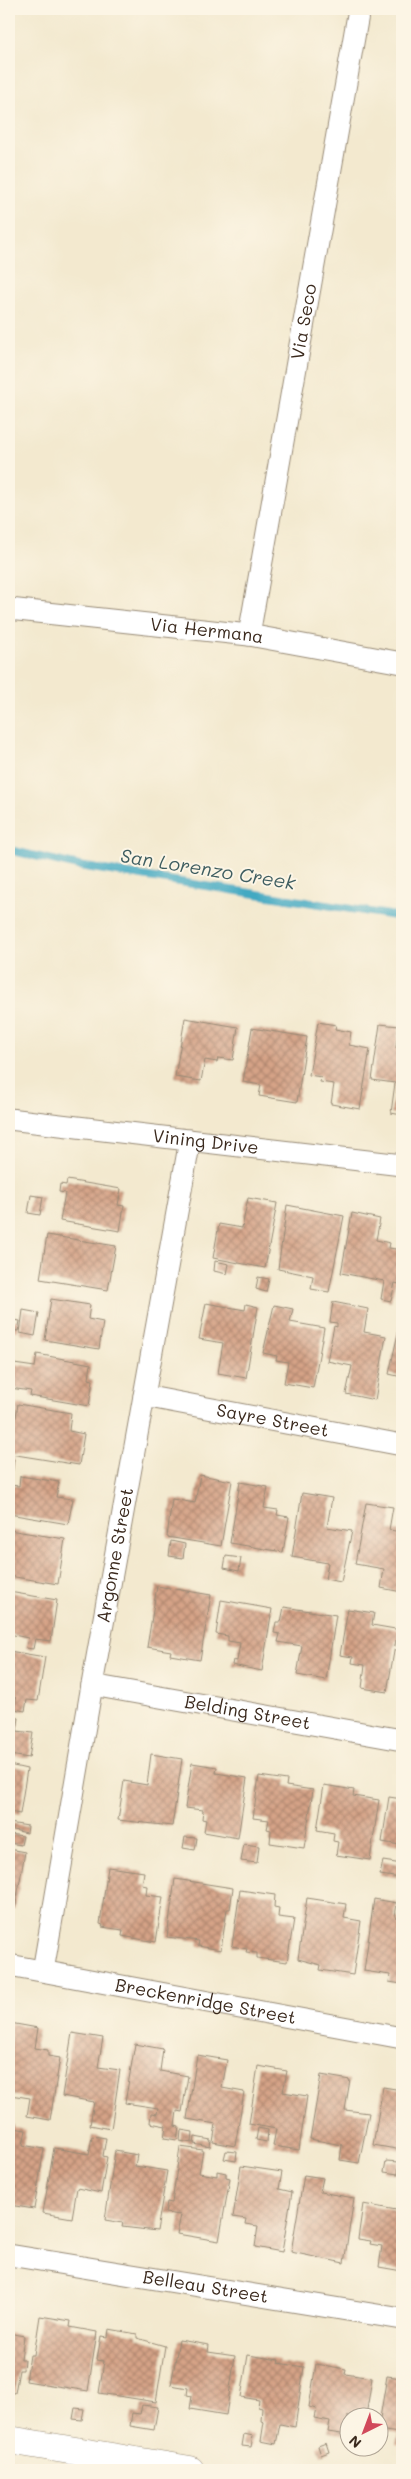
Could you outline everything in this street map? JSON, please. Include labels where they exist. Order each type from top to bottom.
[{"type":"main road","points":[[9,2440],[123,2465],[190,2470]]},
{"type":"street","name":"Via Seco","points":[[250,636],[359,9]]},
{"type":"street","name":"Via Hermana","points":[[9,609],[250,636],[402,663]]},
{"type":"street","name":"Vining Drive","points":[[9,1119],[402,1165]]},
{"type":"street","name":"Argonne Street","points":[[44,1971],[92,1685],[190,1140]]},
{"type":"street","name":"Sayre Street","points":[[144,1396],[402,1445]]},
{"type":"street","name":"Belding Street","points":[[92,1685],[402,1740]]},
{"type":"street","name":"Breckenridge Street","points":[[9,1965],[402,2038]]},
{"type":"street","name":"Belleau Street","points":[[9,2255],[402,2319]]},
{"type":"building","points":[[185,1018],[238,1027],[233,1060],[218,1058],[217,1062],[205,1060],[201,1081],[175,1077]]},
{"type":"building","points":[[318,1022],[336,1025],[335,1029],[351,1032],[349,1045],[370,1049],[360,1109],[331,1104],[334,1084],[320,1082],[321,1077],[309,1075]]},
{"type":"building","points":[[380,1024],[399,1026],[396,1048],[402,1049],[402,1115],[391,1113],[395,1083],[372,1080]]},
{"type":"building","points":[[401,1026],[402,1045],[399,1045]]},
{"type":"building","points":[[252,1028],[307,1037],[297,1102],[259,1096],[261,1085],[243,1082]]},
{"type":"building","points":[[67,1180],[121,1189],[118,1205],[124,1206],[120,1231],[60,1221],[65,1193],[59,1192],[60,1184],[66,1185]]},
{"type":"building","points":[[31,1195],[43,1197],[40,1215],[28,1213]]},
{"type":"building","points":[[248,1198],[277,1203],[265,1268],[213,1258],[219,1224],[242,1228]]},
{"type":"building","points":[[287,1205],[344,1216],[329,1292],[311,1289],[313,1276],[278,1269]]},
{"type":"building","points":[[352,1213],[380,1219],[376,1240],[390,1243],[389,1248],[402,1250],[399,1284],[395,1283],[391,1301],[381,1299],[384,1281],[341,1273]]},
{"type":"building","points":[[47,1235],[116,1246],[108,1290],[40,1279]]},
{"type":"building","points":[[215,1261],[229,1264],[227,1274],[214,1271]]},
{"type":"building","points":[[258,1277],[269,1279],[266,1292],[256,1289]]},
{"type":"building","points":[[51,1299],[90,1305],[88,1319],[103,1322],[99,1349],[45,1340]]},
{"type":"building","points":[[333,1302],[368,1309],[364,1332],[386,1336],[375,1400],[346,1394],[352,1366],[327,1361],[334,1326],[337,1327],[337,1323],[330,1322]]},
{"type":"building","points":[[206,1303],[245,1310],[246,1304],[258,1307],[246,1378],[218,1373],[223,1343],[199,1339]]},
{"type":"building","points":[[274,1305],[293,1309],[290,1322],[324,1328],[313,1388],[284,1383],[288,1362],[276,1360],[277,1356],[263,1353]]},
{"type":"building","points":[[23,1310],[39,1313],[35,1336],[20,1333]]},
{"type":"building","points":[[9,1319],[20,1321],[18,1331],[9,1330]]},
{"type":"building","points":[[400,1324],[402,1325],[402,1377],[389,1374]]},
{"type":"building","points":[[37,1354],[91,1364],[89,1379],[93,1380],[89,1406],[30,1396],[31,1391],[10,1388],[14,1364],[35,1367]]},
{"type":"building","points":[[18,1404],[71,1413],[69,1431],[84,1434],[79,1465],[10,1454]]},
{"type":"building","points":[[9,1458],[14,1459],[12,1475],[9,1475]]},
{"type":"building","points":[[200,1475],[232,1481],[221,1546],[167,1537],[172,1499],[195,1503]]},
{"type":"building","points":[[20,1476],[59,1482],[56,1497],[73,1499],[68,1524],[9,1514],[9,1485],[19,1486]]},
{"type":"building","points":[[240,1482],[268,1487],[264,1508],[278,1510],[277,1515],[289,1517],[283,1552],[230,1543]]},
{"type":"building","points":[[302,1493],[332,1498],[327,1527],[352,1531],[341,1582],[325,1579],[328,1563],[292,1557]]},
{"type":"building","points":[[366,1503],[393,1507],[389,1530],[402,1532],[402,1592],[381,1588],[384,1569],[355,1564]]},
{"type":"building","points":[[9,1530],[65,1539],[58,1584],[9,1576]]},
{"type":"building","points":[[171,1541],[185,1544],[183,1558],[169,1556]]},
{"type":"building","points":[[226,1556],[241,1558],[239,1571],[224,1568]]},
{"type":"building","points":[[157,1586],[211,1595],[200,1660],[170,1655],[171,1651],[147,1647]]},
{"type":"building","points":[[9,1592],[57,1600],[51,1641],[35,1639],[33,1649],[26,1648],[28,1638],[9,1634]]},
{"type":"building","points":[[221,1600],[272,1609],[262,1671],[232,1665],[233,1660],[237,1661],[240,1643],[228,1641],[228,1636],[216,1634]]},
{"type":"building","points":[[284,1607],[336,1615],[326,1680],[297,1675],[302,1646],[278,1642],[280,1634],[274,1633],[276,1622],[281,1622]]},
{"type":"building","points":[[348,1609],[374,1613],[372,1625],[401,1630],[400,1641],[396,1640],[387,1692],[362,1688],[365,1665],[352,1663],[353,1657],[340,1655]]},
{"type":"building","points":[[9,1651],[45,1657],[38,1701],[27,1700],[25,1711],[14,1709],[16,1698],[9,1696]]},
{"type":"building","points":[[9,1716],[19,1718],[17,1731],[33,1733],[29,1758],[9,1755]]},
{"type":"building","points":[[151,1754],[182,1759],[172,1826],[118,1820],[124,1781],[147,1785]]},
{"type":"building","points":[[192,1763],[217,1767],[216,1773],[247,1778],[238,1838],[204,1832],[206,1820],[202,1819],[203,1810],[185,1808]]},
{"type":"building","points":[[9,1765],[27,1769],[20,1814],[9,1812]]},
{"type":"building","points":[[259,1776],[287,1780],[286,1786],[313,1790],[304,1848],[270,1843],[271,1830],[267,1829],[269,1820],[253,1818]]},
{"type":"building","points":[[324,1785],[354,1790],[353,1796],[379,1800],[370,1860],[336,1855],[338,1842],[333,1841],[334,1833],[317,1830]]},
{"type":"building","points":[[389,1797],[402,1799],[402,1853],[399,1852],[400,1845],[382,1842]]},
{"type":"building","points":[[9,1823],[28,1826],[27,1833],[9,1829]]},
{"type":"building","points":[[9,1834],[23,1836],[21,1845],[9,1843]]},
{"type":"building","points":[[185,1837],[197,1838],[195,1850],[183,1848]]},
{"type":"building","points":[[244,1844],[259,1846],[257,1863],[241,1861]]},
{"type":"building","points":[[9,1849],[25,1852],[15,1909],[9,1908]]},
{"type":"building","points":[[383,1861],[402,1864],[401,1878],[380,1875]]},
{"type":"building","points":[[108,1867],[144,1872],[142,1885],[147,1886],[146,1895],[163,1897],[156,1942],[122,1936],[123,1930],[102,1927],[103,1925],[100,1924]]},
{"type":"building","points":[[175,1879],[233,1888],[230,1909],[227,1909],[221,1950],[198,1946],[199,1941],[167,1937]]},
{"type":"building","points":[[240,1890],[275,1895],[274,1907],[279,1908],[278,1917],[294,1919],[287,1962],[257,1958],[257,1953],[246,1952],[247,1949],[232,1946]]},
{"type":"building","points":[[307,1898],[346,1904],[344,1918],[361,1921],[353,1975],[320,1970],[321,1965],[298,1959]]},
{"type":"building","points":[[374,1899],[397,1903],[395,1917],[402,1918],[402,1984],[389,1982],[390,1975],[364,1971]]},
{"type":"building","points":[[10,2023],[38,2028],[35,2048],[48,2050],[48,2056],[60,2058],[50,2120],[27,2116],[30,2098],[10,2095]]},
{"type":"building","points":[[72,2033],[103,2038],[98,2067],[120,2070],[111,2129],[90,2125],[94,2102],[62,2096]]},
{"type":"building","points":[[135,2044],[163,2049],[160,2071],[188,2076],[182,2112],[177,2111],[175,2126],[179,2127],[177,2140],[164,2138],[166,2126],[150,2123],[151,2113],[157,2114],[158,2108],[125,2103]]},
{"type":"building","points":[[197,2055],[227,2060],[222,2088],[244,2092],[235,2146],[213,2142],[216,2124],[187,2119]]},
{"type":"building","points":[[258,2066],[287,2071],[283,2092],[307,2096],[299,2150],[273,2146],[276,2129],[249,2124]]},
{"type":"building","points":[[321,2075],[350,2080],[345,2110],[369,2113],[359,2163],[340,2160],[342,2145],[310,2139]]},
{"type":"building","points":[[383,2087],[402,2090],[402,2150],[373,2145]]},
{"type":"building","points":[[9,2125],[26,2130],[23,2145],[44,2149],[34,2209],[9,2205]]},
{"type":"building","points":[[258,2128],[268,2130],[267,2142],[256,2140]]},
{"type":"building","points":[[181,2130],[193,2132],[192,2143],[180,2141]]},
{"type":"building","points":[[92,2136],[106,2138],[103,2156],[107,2157],[101,2193],[77,2188],[72,2218],[43,2213],[54,2148],[89,2154]]},
{"type":"building","points":[[195,2137],[211,2140],[210,2147],[194,2144]]},
{"type":"building","points":[[180,2147],[203,2150],[199,2173],[217,2176],[217,2171],[226,2173],[226,2177],[230,2178],[219,2241],[177,2234],[181,2215],[165,2213],[167,2202],[172,2203]]},
{"type":"building","points":[[115,2151],[137,2155],[135,2166],[167,2171],[157,2231],[122,2227],[123,2223],[105,2220]]},
{"type":"building","points":[[226,2151],[237,2152],[236,2161],[224,2159]]},
{"type":"building","points":[[386,2161],[399,2162],[398,2174],[384,2172]]},
{"type":"building","points":[[241,2166],[282,2172],[279,2189],[292,2192],[282,2252],[255,2247],[258,2226],[245,2224],[246,2219],[233,2217]]},
{"type":"building","points":[[304,2175],[323,2178],[320,2192],[354,2198],[344,2263],[291,2252]]},
{"type":"building","points":[[363,2204],[402,2211],[402,2271],[379,2267],[382,2246],[370,2244],[371,2241],[358,2239]]},
{"type":"building","points":[[40,2316],[71,2321],[70,2327],[97,2332],[88,2391],[26,2381],[30,2355],[34,2355]]},
{"type":"building","points":[[109,2329],[137,2334],[137,2338],[165,2346],[156,2402],[99,2393],[104,2361],[97,2360],[101,2336],[108,2337]]},
{"type":"building","points":[[9,2333],[24,2336],[21,2359],[24,2359],[23,2370],[19,2370],[15,2393],[9,2392]]},
{"type":"building","points":[[179,2340],[209,2345],[208,2352],[235,2356],[226,2415],[190,2409],[192,2396],[187,2395],[188,2388],[171,2385]]},
{"type":"building","points":[[248,2355],[279,2360],[278,2363],[304,2367],[295,2427],[280,2424],[276,2444],[261,2441],[264,2422],[261,2421],[262,2408],[258,2407],[259,2400],[241,2397]]},
{"type":"building","points":[[316,2364],[346,2369],[345,2374],[372,2378],[368,2406],[338,2406],[338,2434],[328,2432],[330,2421],[314,2418],[316,2409],[309,2407]]},
{"type":"building","points":[[387,2376],[402,2378],[402,2445],[397,2444],[399,2433],[388,2431],[388,2406],[382,2406]]},
{"type":"building","points":[[142,2405],[158,2407],[154,2430],[130,2426],[132,2413],[140,2414]]},
{"type":"building","points":[[75,2408],[84,2409],[82,2420],[73,2419]]},
{"type":"building","points":[[244,2434],[253,2436],[251,2447],[242,2446]]},
{"type":"building","points":[[326,2443],[329,2452],[321,2455],[318,2446]]},
{"type":"waterway","name":"San Lorenzo Creek","points":[[9,850],[79,866],[402,917]]}]
